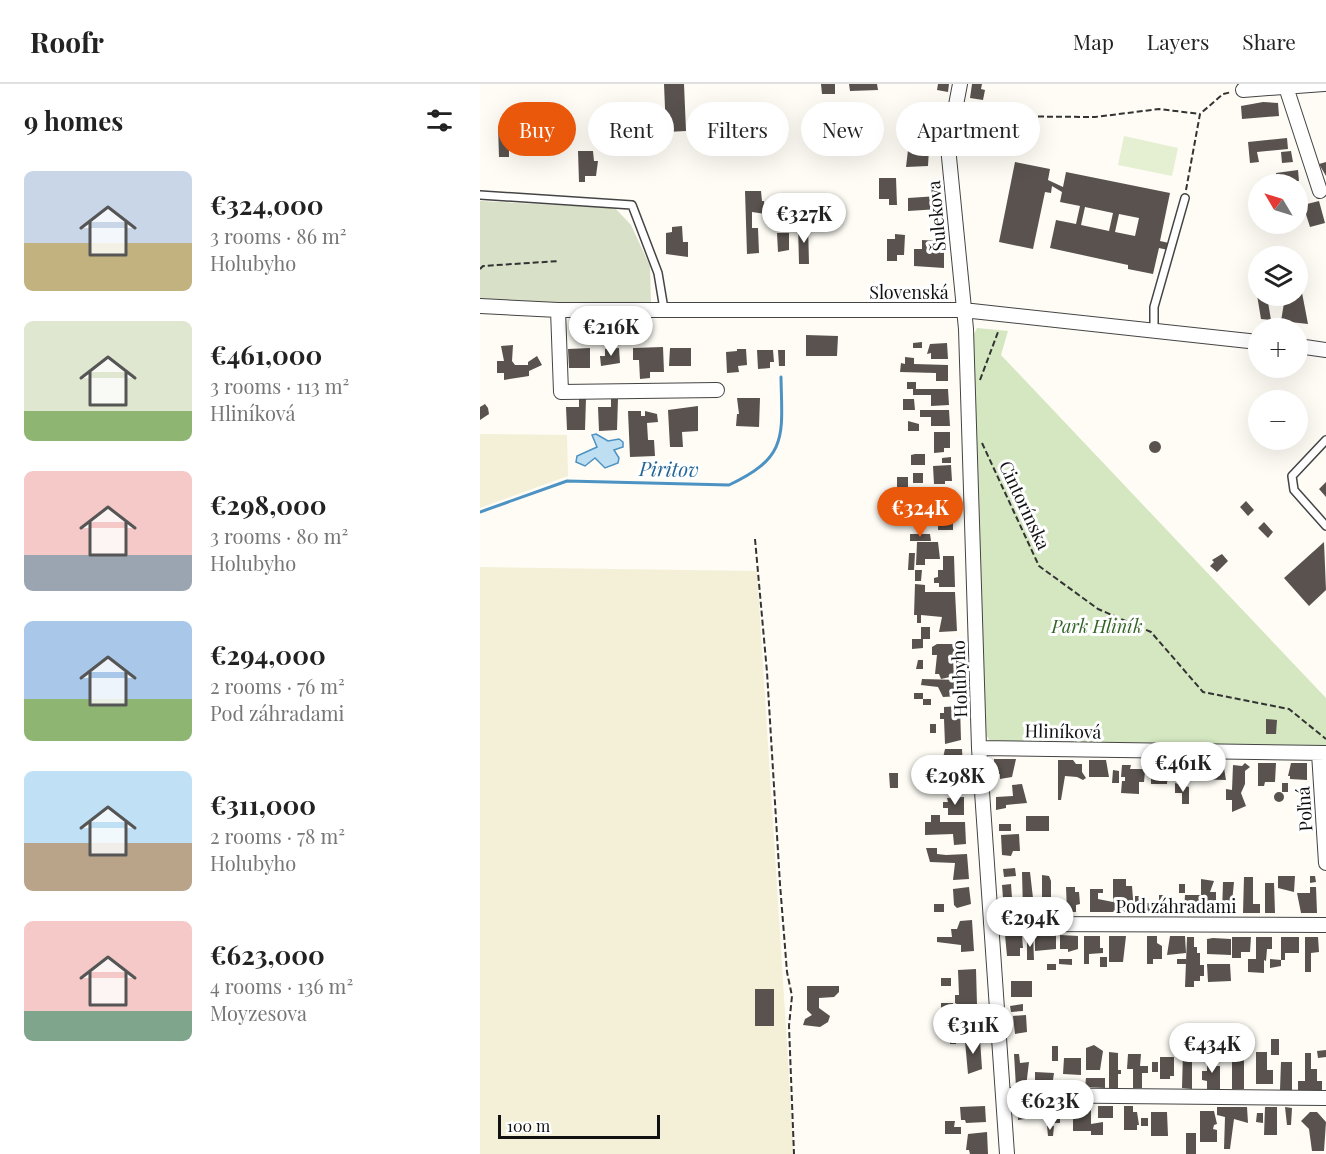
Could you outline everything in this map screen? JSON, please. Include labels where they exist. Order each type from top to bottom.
[{"type":"street","name":"Šulekova","points":[[957,102],[960,84]]},
{"type":"street","points":[[1243,90],[1324,84]]},
{"type":"street","points":[[1286,87],[1320,191]]},
{"type":"street","name":"Šulekova","points":[[949,156],[963,310]]},
{"type":"street","name":"Slovenská","points":[[480,306],[558,310],[963,310],[1248,341]]},
{"type":"street","points":[[558,310],[561,392],[717,390]]},
{"type":"street","name":"Holubyho","points":[[963,310],[966,328],[980,748],[1007,1154]]},
{"type":"street","points":[[1308,347],[1326,350]]},
{"type":"street","name":"Hliníková","points":[[980,748],[1322,753]]},
{"type":"street","name":"Poľná","points":[[1322,753],[1326,863]]},
{"type":"street","name":"Pod záhradami","points":[[991,924],[1326,925]]},
{"type":"street","points":[[1003,1095],[1326,1098]]},
{"type":"lane","points":[[480,195],[512,195],[632,206],[658,273],[664,309]]},
{"type":"lane","points":[[1154,330],[1154,307],[1185,198]]},
{"type":"lane","points":[[1326,440],[1292,476],[1294,490],[1326,526]]},
{"type":"path","points":[[1185,198],[1200,114],[1223,94],[1243,90]]},
{"type":"path","points":[[1040,117],[1095,117],[1159,109],[1200,114]]},
{"type":"path","points":[[480,269],[483,266],[559,261]]},
{"type":"path","points":[[980,381],[998,332]]},
{"type":"path","name":"Cintorínska","points":[[981,440],[1039,566],[1098,609],[1150,632],[1203,692],[1289,709],[1326,739]]},
{"type":"path","points":[[755,539],[767,672],[787,972],[792,996],[789,1026],[794,1154]]},
{"type":"shaded area","points":[[480,434],[567,435],[568,476],[480,508]]},
{"type":"shaded area","points":[[480,567],[757,571],[794,1154],[480,1154]]},
{"type":"green space","points":[[1124,136],[1178,148],[1172,176],[1118,165]]},
{"type":"green space","points":[[480,201],[615,208],[631,225],[650,266],[651,305],[480,304]]},
{"type":"green space","name":"Park Hliník","points":[[977,328],[1008,331],[1001,355],[1326,698],[1326,747],[991,743],[984,731],[971,340]]},
{"type":"water","points":[[596,434],[608,441],[619,439],[623,442],[623,447],[614,450],[619,458],[618,463],[605,468],[595,458],[585,466],[576,462],[577,456],[597,447],[592,435]]},
{"type":"building","points":[[664,84],[684,84],[686,131],[674,132],[674,102],[665,102]]},
{"type":"building","points":[[821,84],[835,84],[835,94],[822,94]]},
{"type":"building","points":[[849,84],[877,84],[878,90],[850,91]]},
{"type":"building","points":[[938,84],[949,84],[948,92],[937,90]]},
{"type":"building","points":[[972,84],[982,84],[981,89],[985,90],[983,100],[970,98]]},
{"type":"building","points":[[1263,102],[1278,103],[1279,116],[1242,119],[1241,106]]},
{"type":"building","points":[[1287,138],[1288,149],[1257,152],[1259,162],[1250,163],[1248,142]]},
{"type":"building","points":[[578,151],[588,151],[588,156],[594,156],[594,161],[598,161],[596,176],[585,176],[585,182],[579,182]]},
{"type":"building","points":[[1291,151],[1293,162],[1282,163],[1281,152]]},
{"type":"building","points":[[907,156],[929,156],[928,166],[906,167]]},
{"type":"building","points":[[1015,162],[1050,169],[1048,180],[1063,187],[1066,172],[1170,193],[1160,241],[1169,243],[1168,250],[1159,248],[1153,274],[1128,269],[1128,265],[1050,248],[1056,220],[1076,224],[1080,206],[1060,202],[1062,192],[1052,186],[1051,193],[1045,192],[1033,249],[999,242]],"holes":[[[1085,207],[1113,213],[1109,231],[1081,225]],[[1119,214],[1139,218],[1135,236],[1115,232]]]},
{"type":"building","points":[[1326,162],[1326,176],[1319,164]]},
{"type":"building","points":[[1298,170],[1298,174],[1276,174]]},
{"type":"building","points":[[879,178],[896,178],[897,205],[889,205],[889,199],[879,199]]},
{"type":"building","points":[[745,191],[761,191],[762,201],[764,201],[765,214],[752,212],[752,228],[758,228],[759,253],[747,254]]},
{"type":"building","points":[[938,196],[939,209],[908,211],[908,198]]},
{"type":"building","points":[[1319,201],[1325,223],[1310,227],[1308,204]]},
{"type":"building","points":[[798,224],[808,224],[809,264],[799,264]]},
{"type":"building","points":[[682,226],[683,242],[688,242],[688,257],[666,254],[666,233],[672,232],[672,227]]},
{"type":"building","points":[[777,233],[789,233],[789,250],[778,252]]},
{"type":"building","points":[[895,234],[905,235],[904,255],[897,255],[897,261],[887,261],[887,239],[895,239]]},
{"type":"building","points":[[922,240],[940,241],[940,249],[944,249],[944,268],[914,266],[914,249],[922,249]]},
{"type":"building","points":[[1259,306],[1269,306],[1271,318],[1261,318]]},
{"type":"building","points":[[1284,306],[1305,306],[1307,318],[1282,318]]},
{"type":"building","points":[[806,335],[838,336],[837,356],[806,356]]},
{"type":"building","points":[[922,342],[922,348],[913,348],[913,343]]},
{"type":"building","points":[[947,343],[948,359],[931,359],[931,353],[927,354],[930,344]]},
{"type":"building","points":[[513,345],[512,361],[515,365],[528,365],[528,362],[537,356],[542,365],[529,371],[529,376],[504,380],[504,373],[497,373],[497,361],[504,361],[501,346]]},
{"type":"building","points":[[663,347],[664,372],[650,372],[650,378],[640,379],[639,360],[633,360],[633,348]]},
{"type":"building","points":[[590,348],[590,368],[569,368],[568,349]]},
{"type":"building","points":[[619,348],[620,363],[601,366],[600,356],[605,356],[605,349]]},
{"type":"building","points":[[670,348],[691,348],[691,366],[669,366]]},
{"type":"building","points":[[737,349],[746,349],[747,365],[738,366],[739,372],[727,373],[726,352],[737,351]]},
{"type":"building","points":[[757,350],[773,350],[774,362],[770,362],[770,368],[758,369]]},
{"type":"building","points":[[778,350],[785,350],[785,366],[779,366]]},
{"type":"building","points":[[905,357],[914,358],[914,364],[948,365],[948,381],[936,381],[936,373],[900,372],[901,363],[905,364]]},
{"type":"building","points":[[907,382],[916,382],[916,389],[948,389],[949,405],[931,406],[931,395],[913,395],[913,389],[907,389]]},
{"type":"building","points":[[579,398],[586,398],[585,430],[567,430],[566,407],[579,407]]},
{"type":"building","points":[[618,398],[617,430],[599,431],[598,407],[611,407],[611,399]]},
{"type":"building","points":[[737,398],[760,398],[759,427],[736,426],[737,414],[739,414]]},
{"type":"building","points":[[903,399],[914,399],[915,410],[903,410]]},
{"type":"building","points":[[485,404],[489,414],[480,420],[480,407]]},
{"type":"building","points":[[698,406],[698,431],[682,432],[683,447],[670,447],[668,410]]},
{"type":"building","points":[[920,410],[949,410],[950,426],[931,426],[931,417],[920,417]]},
{"type":"building","points":[[628,411],[641,411],[641,416],[645,416],[645,411],[657,414],[658,422],[647,423],[648,440],[654,440],[655,456],[630,457]]},
{"type":"building","points":[[908,421],[919,424],[919,431],[908,431]]},
{"type":"building","points":[[934,432],[950,432],[950,448],[944,448],[944,452],[934,453]]},
{"type":"building","points":[[1157,441],[1160,442],[1160,452],[1153,453],[1150,452],[1149,445],[1150,442]]},
{"type":"building","points":[[925,454],[925,465],[911,465],[911,455]]},
{"type":"building","points":[[951,457],[951,463],[942,463],[942,458]]},
{"type":"building","points":[[951,465],[952,481],[945,481],[945,484],[934,484],[933,466]]},
{"type":"building","points":[[913,473],[923,473],[923,483],[913,483]]},
{"type":"building","points":[[897,477],[908,477],[908,487],[897,487]]},
{"type":"building","points":[[1326,482],[1326,497],[1319,489]]},
{"type":"building","points":[[915,490],[935,490],[935,505],[910,504],[910,496],[915,496]]},
{"type":"building","points":[[1246,501],[1254,510],[1248,516],[1240,507]]},
{"type":"building","points":[[928,514],[953,514],[953,530],[938,530],[938,524],[928,521]]},
{"type":"building","points":[[1264,522],[1273,532],[1268,538],[1258,528]]},
{"type":"building","points":[[910,534],[930,534],[931,541],[910,541]]},
{"type":"building","points":[[917,542],[938,542],[940,559],[925,559],[925,565],[916,565]]},
{"type":"building","points":[[1324,542],[1326,590],[1309,606],[1284,578]]},
{"type":"building","points":[[909,553],[915,553],[914,570],[908,570]]},
{"type":"building","points":[[1222,554],[1228,561],[1217,572],[1210,566],[1214,562],[1212,560]]},
{"type":"building","points":[[943,556],[954,556],[955,587],[939,587],[939,583],[934,583],[934,578],[938,577],[938,570],[943,570]]},
{"type":"building","points":[[915,570],[922,570],[921,581],[915,581]]},
{"type":"building","points":[[915,584],[925,585],[925,592],[955,592],[957,631],[939,632],[942,617],[921,615],[921,623],[917,623],[917,615],[914,615]]},
{"type":"building","points":[[921,627],[930,627],[930,639],[921,639]]},
{"type":"building","points":[[912,639],[923,639],[923,648],[912,649]]},
{"type":"building","points":[[937,644],[958,644],[959,675],[941,679],[939,674],[935,674],[937,655],[932,655],[932,647]]},
{"type":"building","points":[[918,660],[923,660],[923,669],[916,669]]},
{"type":"building","points":[[922,679],[959,680],[960,696],[943,697],[938,687],[921,685]]},
{"type":"building","points":[[914,693],[923,693],[923,699],[914,699]]},
{"type":"building","points":[[923,699],[931,699],[931,705],[923,705]]},
{"type":"building","points":[[960,706],[961,740],[945,744],[944,719],[940,719],[940,713],[944,713],[944,707]]},
{"type":"building","points":[[1266,719],[1277,720],[1276,734],[1266,734]]},
{"type":"building","points":[[930,724],[936,724],[936,733],[930,733]]},
{"type":"building","points":[[945,749],[962,749],[963,766],[946,767],[946,762],[942,762]]},
{"type":"building","points":[[994,759],[1016,759],[1012,777],[1000,779],[1000,774],[994,774]]},
{"type":"building","points":[[1058,760],[1073,760],[1076,764],[1082,764],[1082,772],[1086,778],[1083,780],[1065,776],[1061,800],[1058,800]]},
{"type":"building","points":[[1089,760],[1106,760],[1109,777],[1089,777]]},
{"type":"building","points":[[1144,761],[1169,761],[1167,784],[1151,784],[1151,771],[1145,771],[1144,782],[1139,782],[1139,794],[1121,793],[1122,781],[1125,781],[1125,777],[1121,777],[1122,765],[1131,765],[1130,769],[1144,769]]},
{"type":"building","points":[[1172,761],[1183,761],[1183,778],[1177,778],[1177,773],[1172,772]]},
{"type":"building","points":[[929,762],[938,763],[939,773],[929,773]]},
{"type":"building","points":[[1192,762],[1223,762],[1226,780],[1189,779]]},
{"type":"building","points":[[1245,763],[1250,767],[1245,771],[1245,784],[1241,793],[1246,806],[1232,812],[1232,800],[1226,800],[1226,789],[1232,790],[1233,765],[1242,766]]},
{"type":"building","points":[[1258,763],[1276,763],[1275,782],[1265,782],[1264,786],[1258,786]]},
{"type":"building","points":[[1291,763],[1307,763],[1307,780],[1290,779],[1288,776]]},
{"type":"building","points":[[1113,770],[1119,771],[1119,783],[1112,783]]},
{"type":"building","points":[[889,773],[898,773],[898,788],[890,788]]},
{"type":"building","points":[[963,773],[964,791],[947,792],[947,787],[942,787],[941,779],[947,779],[946,774]]},
{"type":"building","points":[[1175,783],[1189,787],[1189,804],[1182,804],[1182,793],[1175,793]]},
{"type":"building","points":[[1282,783],[1288,783],[1288,792],[1282,792]]},
{"type":"building","points":[[1022,784],[1027,803],[1006,805],[1006,808],[996,810],[996,797],[1013,796],[1012,785]]},
{"type":"building","points":[[1279,792],[1284,797],[1279,802],[1274,797]]},
{"type":"building","points":[[964,797],[964,815],[948,815],[948,808],[943,808],[943,802],[948,802],[947,798]]},
{"type":"building","points":[[931,815],[940,815],[940,822],[965,822],[966,844],[954,845],[953,834],[925,835],[925,822],[931,822]]},
{"type":"building","points":[[1026,816],[1049,816],[1049,831],[1026,831]]},
{"type":"building","points":[[999,824],[1011,824],[1011,831],[999,831]]},
{"type":"building","points":[[1019,834],[1020,851],[1013,851],[1011,856],[1002,855],[1001,835]]},
{"type":"building","points":[[926,848],[937,848],[937,854],[967,854],[969,879],[953,880],[955,863],[930,862]]},
{"type":"building","points":[[1015,868],[1016,876],[1004,877],[1003,869]]},
{"type":"building","points":[[1022,872],[1030,872],[1033,898],[1038,898],[1039,912],[1023,912]]},
{"type":"building","points":[[1042,875],[1049,876],[1051,881],[1051,912],[1042,912]]},
{"type":"building","points":[[1278,876],[1295,876],[1294,892],[1278,888]]},
{"type":"building","points":[[1310,876],[1315,876],[1316,882],[1310,883]]},
{"type":"building","points":[[1244,877],[1253,877],[1253,904],[1260,904],[1260,913],[1243,913]]},
{"type":"building","points":[[1113,879],[1126,879],[1126,886],[1132,886],[1134,912],[1090,912],[1090,889],[1103,889],[1103,893],[1098,893],[1098,899],[1113,902]]},
{"type":"building","points":[[1201,879],[1214,881],[1210,892],[1216,892],[1216,910],[1213,913],[1184,913],[1185,895],[1201,895]]},
{"type":"building","points":[[1223,882],[1234,882],[1231,913],[1222,913]]},
{"type":"building","points":[[1265,883],[1274,883],[1275,913],[1265,913]]},
{"type":"building","points":[[1011,884],[1013,912],[1004,912],[1002,885]]},
{"type":"building","points":[[1179,884],[1185,884],[1185,893],[1179,893]]},
{"type":"building","points":[[969,887],[971,904],[957,908],[954,905],[953,889]]},
{"type":"building","points":[[1066,887],[1075,887],[1075,892],[1079,892],[1080,904],[1076,905],[1076,912],[1067,912]]},
{"type":"building","points":[[1310,887],[1316,887],[1317,913],[1301,913],[1297,893],[1310,893]]},
{"type":"building","points":[[1159,895],[1171,895],[1173,913],[1159,913]]},
{"type":"building","points":[[1135,896],[1147,896],[1147,903],[1151,903],[1151,913],[1135,913]]},
{"type":"building","points":[[934,904],[944,904],[944,912],[934,912]]},
{"type":"building","points":[[972,920],[974,951],[961,952],[961,945],[937,942],[937,937],[952,937],[951,929],[957,929],[960,921]]},
{"type":"building","points":[[1005,935],[1022,935],[1023,948],[1020,948],[1020,956],[1007,956]]},
{"type":"building","points":[[1027,935],[1033,935],[1034,960],[1027,960]]},
{"type":"building","points":[[1035,935],[1056,935],[1056,949],[1035,951]]},
{"type":"building","points":[[1060,935],[1078,936],[1078,949],[1068,952],[1068,949],[1060,949]]},
{"type":"building","points":[[1084,936],[1100,936],[1100,948],[1103,948],[1103,953],[1089,954],[1089,964],[1084,964]]},
{"type":"building","points":[[1109,936],[1126,936],[1123,962],[1109,962]]},
{"type":"building","points":[[1147,936],[1157,936],[1157,943],[1162,946],[1162,959],[1153,959],[1153,964],[1147,964]]},
{"type":"building","points":[[1170,936],[1185,936],[1186,953],[1167,955]]},
{"type":"building","points":[[1187,937],[1194,937],[1194,947],[1197,947],[1197,953],[1200,953],[1200,965],[1204,965],[1204,976],[1200,976],[1200,981],[1194,981],[1194,987],[1185,987]]},
{"type":"building","points":[[1232,937],[1251,937],[1250,952],[1241,952],[1241,958],[1232,958]]},
{"type":"building","points":[[1256,937],[1272,937],[1272,949],[1267,949],[1266,961],[1264,960],[1264,973],[1248,972],[1248,959],[1256,959]]},
{"type":"building","points":[[1281,937],[1299,937],[1299,953],[1285,953],[1285,960],[1281,960]]},
{"type":"building","points":[[1305,937],[1318,937],[1319,952],[1311,953],[1311,972],[1305,972]]},
{"type":"building","points":[[1207,939],[1231,939],[1231,955],[1207,954]]},
{"type":"building","points":[[1100,957],[1107,957],[1107,967],[1100,967]]},
{"type":"building","points":[[1059,959],[1072,959],[1072,965],[1059,964]]},
{"type":"building","points":[[1177,959],[1186,959],[1186,964],[1177,964]]},
{"type":"building","points":[[1270,959],[1281,960],[1281,966],[1270,968]]},
{"type":"building","points":[[1047,964],[1056,964],[1056,970],[1047,970]]},
{"type":"building","points":[[1207,964],[1230,964],[1231,981],[1208,982]]},
{"type":"building","points":[[976,969],[977,1005],[955,1003],[955,995],[959,995],[958,970]]},
{"type":"building","points":[[941,978],[951,978],[951,986],[941,986]]},
{"type":"building","points":[[1011,981],[1032,981],[1032,997],[1011,997]]},
{"type":"building","points":[[807,986],[839,986],[839,992],[834,997],[819,998],[819,1008],[830,1016],[828,1022],[820,1027],[803,1025],[805,1019],[812,1015],[807,1010]]},
{"type":"building","points":[[755,989],[774,989],[774,1026],[755,1026]]},
{"type":"building","points":[[941,1003],[953,1003],[953,1011],[941,1011]]},
{"type":"building","points":[[1023,1004],[1023,1011],[1011,1012],[1010,1006]]},
{"type":"building","points":[[978,1012],[979,1027],[960,1028],[959,1017],[962,1017],[962,1013]]},
{"type":"building","points":[[1026,1015],[1027,1032],[1015,1034],[1013,1016]]},
{"type":"building","points":[[938,1027],[949,1028],[949,1034],[938,1033]]},
{"type":"building","points":[[950,1034],[957,1034],[956,1044],[950,1044]]},
{"type":"building","points":[[973,1036],[974,1040],[980,1039],[982,1069],[968,1074],[965,1041],[966,1037]]},
{"type":"building","points":[[1271,1039],[1279,1039],[1279,1055],[1271,1055]]},
{"type":"building","points":[[1232,1041],[1237,1041],[1237,1056],[1244,1056],[1244,1089],[1232,1089]]},
{"type":"building","points":[[1094,1045],[1103,1051],[1100,1070],[1086,1070],[1086,1048]]},
{"type":"building","points":[[1052,1046],[1058,1046],[1058,1061],[1052,1061]]},
{"type":"building","points":[[1198,1046],[1207,1046],[1207,1052],[1198,1053]]},
{"type":"building","points":[[1326,1050],[1326,1057],[1318,1058],[1317,1051]]},
{"type":"building","points":[[1183,1051],[1192,1051],[1192,1089],[1182,1088]]},
{"type":"building","points":[[1109,1052],[1118,1053],[1118,1070],[1121,1070],[1121,1074],[1118,1074],[1118,1088],[1109,1088]]},
{"type":"building","points":[[1207,1052],[1214,1052],[1212,1066],[1220,1066],[1220,1089],[1207,1089],[1207,1081],[1202,1080],[1202,1071],[1207,1071]]},
{"type":"building","points":[[1256,1052],[1267,1052],[1267,1070],[1273,1070],[1273,1084],[1256,1084]]},
{"type":"building","points":[[1305,1053],[1311,1053],[1311,1069],[1317,1069],[1317,1081],[1322,1081],[1322,1090],[1298,1090],[1298,1081],[1305,1081]]},
{"type":"building","points":[[1014,1054],[1019,1054],[1020,1063],[1029,1062],[1026,1087],[1016,1087]]},
{"type":"building","points":[[1128,1054],[1141,1054],[1140,1066],[1148,1066],[1148,1073],[1142,1073],[1142,1088],[1133,1088],[1133,1069],[1127,1069]]},
{"type":"building","points":[[1160,1057],[1174,1057],[1174,1076],[1170,1076],[1170,1079],[1160,1079]]},
{"type":"building","points":[[1064,1058],[1081,1058],[1081,1075],[1063,1074]]},
{"type":"building","points":[[1152,1062],[1158,1062],[1158,1072],[1152,1072]]},
{"type":"building","points":[[1281,1062],[1292,1062],[1292,1090],[1280,1090]]},
{"type":"building","points":[[1035,1072],[1054,1073],[1052,1087],[1035,1087]]},
{"type":"building","points":[[1086,1078],[1105,1078],[1105,1088],[1085,1087]]},
{"type":"building","points":[[1018,1105],[1031,1105],[1031,1118],[1018,1120]]},
{"type":"building","points":[[1036,1105],[1041,1105],[1041,1116],[1035,1116]]},
{"type":"building","points":[[1048,1105],[1066,1106],[1066,1117],[1060,1117],[1060,1123],[1048,1123]]},
{"type":"building","points":[[985,1106],[986,1122],[966,1123],[965,1120],[961,1120],[960,1107]]},
{"type":"building","points":[[1098,1106],[1113,1106],[1113,1118],[1098,1118]]},
{"type":"building","points":[[1124,1106],[1133,1106],[1133,1112],[1137,1112],[1139,1125],[1137,1125],[1137,1130],[1124,1130]]},
{"type":"building","points":[[1217,1107],[1247,1107],[1248,1123],[1234,1119],[1230,1149],[1224,1149],[1225,1117],[1217,1115]]},
{"type":"building","points":[[1265,1107],[1277,1107],[1277,1135],[1264,1135]]},
{"type":"building","points":[[1285,1107],[1292,1108],[1291,1125],[1287,1125]]},
{"type":"building","points":[[1073,1110],[1091,1110],[1091,1124],[1103,1122],[1103,1135],[1091,1135],[1091,1131],[1073,1131]]},
{"type":"building","points":[[1200,1111],[1214,1111],[1217,1124],[1213,1129],[1217,1130],[1217,1142],[1200,1142]]},
{"type":"building","points":[[1151,1112],[1167,1112],[1168,1136],[1151,1136]]},
{"type":"building","points":[[1310,1112],[1317,1112],[1326,1122],[1324,1151],[1312,1151],[1309,1129],[1301,1121]]},
{"type":"building","points":[[1257,1113],[1263,1113],[1263,1123],[1256,1122]]},
{"type":"building","points":[[1141,1118],[1148,1118],[1148,1126],[1141,1126]]},
{"type":"building","points":[[945,1121],[955,1121],[954,1127],[961,1127],[961,1134],[945,1134]]},
{"type":"building","points":[[1047,1126],[1054,1126],[1053,1136],[1048,1136]]},
{"type":"building","points":[[987,1132],[988,1154],[970,1154],[969,1150],[966,1150],[968,1134]]},
{"type":"building","points":[[1186,1133],[1196,1133],[1196,1154],[1186,1154]]},
{"type":"waterway","name":"Piritov","points":[[480,512],[567,481],[729,485],[749,475],[763,464],[772,454],[778,442],[782,414],[781,377]]}]
